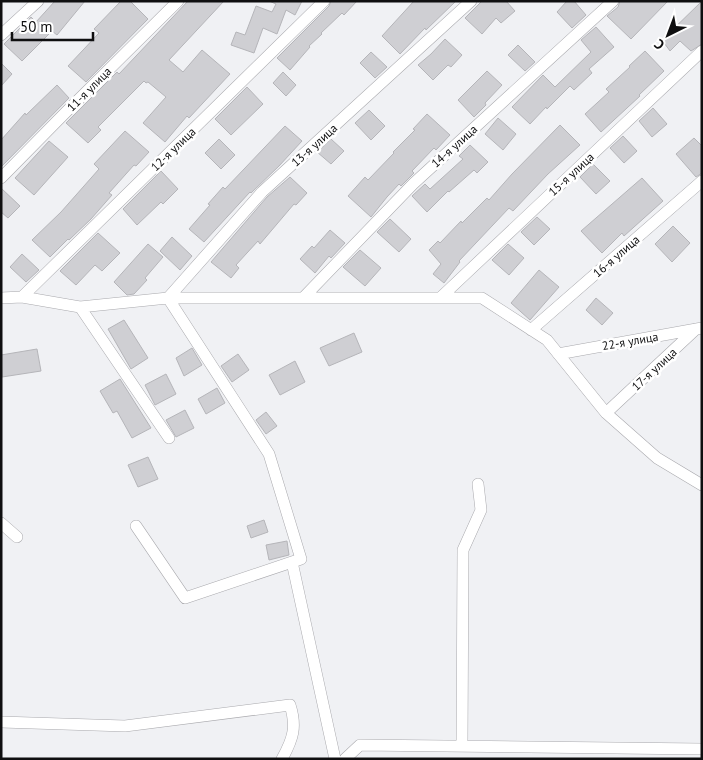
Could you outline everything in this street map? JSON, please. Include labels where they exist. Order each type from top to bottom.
[{"type":"street","points":[[1,36],[38,1]]},
{"type":"street","name":"11-я улица","points":[[1,178],[178,1]]},
{"type":"street","name":"12-я улица","points":[[22,297],[324,1]]},
{"type":"street","name":"13-я улица","points":[[168,298],[262,192],[470,1]]},
{"type":"street","name":"14-я улица","points":[[303,298],[413,184],[613,1]]},
{"type":"street","name":"15-я улица","points":[[440,298],[702,51]]},
{"type":"street","name":"16-я улица","points":[[530,330],[702,182]]},
{"type":"street","points":[[1,298],[22,297],[80,307],[168,298],[482,298],[547,340],[606,413],[657,458],[702,485]]},
{"type":"street","points":[[136,526],[185,598],[301,559],[269,454],[168,298]]},
{"type":"street","points":[[80,307],[169,438]]},
{"type":"street","name":"22-я улица","points":[[558,354],[700,327]]},
{"type":"street","name":"17-я улица","points":[[606,413],[700,327]]},
{"type":"street","points":[[462,746],[462,550],[481,510],[478,484]]},
{"type":"street","points":[[1,523],[17,537]]},
{"type":"street","points":[[292,562],[335,759]]},
{"type":"street","points":[[1,722],[126,726],[290,705],[294,719],[292,741],[282,759]]},
{"type":"street","points":[[345,759],[360,745],[702,749]]},
{"type":"building","points":[[55,1],[85,1],[57,35],[52,31],[22,61],[4,44],[31,17],[36,22]]},
{"type":"building","points":[[121,1],[130,1],[148,19],[86,82],[68,66],[99,33],[94,29]]},
{"type":"building","points":[[188,1],[224,1],[169,60],[183,72],[202,50],[230,74],[189,118],[187,116],[165,142],[143,123],[166,97],[148,82],[144,81],[98,127],[101,130],[88,143],[66,123],[117,72],[119,74]]},
{"type":"building","points":[[269,1],[302,1],[295,15],[286,10],[277,34],[263,28],[254,53],[231,45],[236,32],[245,35],[256,6],[272,12],[276,4]]},
{"type":"building","points":[[331,1],[357,1],[344,15],[342,13],[321,33],[290,70],[277,58],[329,6]]},
{"type":"building","points":[[414,1],[456,1],[426,30],[425,28],[400,54],[382,36]]},
{"type":"building","points":[[482,1],[506,1],[515,11],[501,23],[496,18],[482,34],[465,18]]},
{"type":"building","points":[[567,1],[574,1],[586,15],[572,28],[557,12]]},
{"type":"building","points":[[620,1],[668,1],[631,39],[607,16],[618,7]]},
{"type":"building","points":[[702,1],[702,44],[691,51],[680,41],[670,51],[662,40]]},
{"type":"building","points":[[596,27],[614,47],[589,69],[592,73],[574,90],[570,86],[530,124],[512,107],[543,75],[555,87],[591,52],[581,40]]},
{"type":"building","points":[[445,39],[462,55],[451,67],[448,65],[433,80],[418,65]]},
{"type":"building","points":[[518,45],[535,62],[525,71],[508,55]]},
{"type":"building","points":[[645,51],[664,71],[601,132],[585,114],[609,92],[606,89]]},
{"type":"building","points":[[371,52],[387,67],[375,78],[360,63]]},
{"type":"building","points":[[1,63],[12,74],[1,86]]},
{"type":"building","points":[[487,71],[502,85],[474,117],[458,100]]},
{"type":"building","points":[[283,72],[296,85],[286,96],[273,83]]},
{"type":"building","points":[[57,85],[69,98],[1,167],[1,140],[25,113],[26,115]]},
{"type":"building","points":[[247,87],[263,104],[231,135],[215,119]]},
{"type":"building","points":[[653,108],[667,124],[652,137],[639,121]]},
{"type":"building","points":[[369,110],[385,126],[371,140],[355,123]]},
{"type":"building","points":[[427,114],[450,135],[436,150],[434,148],[412,171],[414,173],[401,186],[399,184],[371,217],[348,196],[365,177],[368,180],[415,130],[413,129]]},
{"type":"building","points":[[498,118],[516,134],[503,150],[485,134]]},
{"type":"building","points":[[560,125],[580,145],[548,174],[513,211],[509,208],[459,261],[444,283],[433,274],[441,264],[429,250],[438,241],[440,243],[487,198],[489,200]]},
{"type":"building","points":[[285,126],[302,141],[279,166],[250,192],[204,242],[189,229],[223,187],[225,189]]},
{"type":"building","points":[[125,131],[149,152],[136,166],[134,165],[109,193],[112,195],[91,219],[50,257],[32,240],[61,212],[99,169],[94,164]]},
{"type":"building","points":[[623,136],[637,151],[624,163],[610,148]]},
{"type":"building","points":[[694,138],[702,146],[702,173],[696,177],[676,154]]},
{"type":"building","points":[[219,139],[235,155],[221,169],[205,153]]},
{"type":"building","points":[[331,139],[344,151],[331,164],[317,152]]},
{"type":"building","points":[[49,141],[68,157],[34,195],[15,178]]},
{"type":"building","points":[[470,145],[488,162],[477,173],[474,170],[448,191],[427,212],[412,196],[425,184],[430,189],[463,159],[459,156]]},
{"type":"building","points":[[593,164],[610,181],[596,194],[580,177]]},
{"type":"building","points":[[161,171],[178,189],[137,225],[123,209]]},
{"type":"building","points":[[290,177],[307,193],[296,205],[294,204],[260,244],[258,241],[236,265],[239,268],[231,278],[211,262],[267,197]]},
{"type":"building","points":[[642,178],[663,201],[624,236],[622,233],[602,253],[581,231]]},
{"type":"building","points":[[1,188],[20,206],[8,218],[1,212]]},
{"type":"building","points":[[537,217],[550,229],[534,245],[521,232]]},
{"type":"building","points":[[390,219],[411,239],[399,252],[377,232]]},
{"type":"building","points":[[673,226],[690,243],[672,262],[655,244]]},
{"type":"building","points":[[330,230],[345,243],[331,258],[329,256],[315,273],[300,259],[312,246],[314,248]]},
{"type":"building","points":[[98,233],[120,253],[102,271],[95,265],[76,285],[60,271]]},
{"type":"building","points":[[172,237],[192,256],[180,270],[160,251]]},
{"type":"building","points":[[148,244],[163,257],[145,278],[147,280],[134,294],[127,295],[114,282]]},
{"type":"building","points":[[508,244],[524,258],[509,275],[492,260]]},
{"type":"building","points":[[360,250],[381,268],[365,286],[343,267]]},
{"type":"building","points":[[22,254],[39,270],[26,282],[10,267]]},
{"type":"building","points":[[539,270],[559,287],[530,320],[511,303]]},
{"type":"building","points":[[596,298],[613,313],[602,325],[586,310]]},
{"type":"building","points":[[124,320],[148,358],[131,369],[108,329]]},
{"type":"building","points":[[354,333],[362,352],[329,366],[320,348]]},
{"type":"building","points":[[192,348],[202,365],[184,376],[176,358]]},
{"type":"building","points":[[37,349],[41,371],[2,377],[1,355]]},
{"type":"building","points":[[238,354],[249,370],[232,382],[221,366]]},
{"type":"building","points":[[295,361],[305,382],[280,395],[269,375]]},
{"type":"building","points":[[166,374],[176,394],[155,405],[145,385]]},
{"type":"building","points":[[120,379],[151,428],[132,438],[117,411],[113,413],[100,391]]},
{"type":"building","points":[[217,388],[225,403],[206,414],[198,399]]},
{"type":"building","points":[[185,410],[194,428],[176,437],[166,420]]},
{"type":"building","points":[[266,412],[277,426],[266,434],[256,420]]},
{"type":"building","points":[[148,457],[158,479],[138,487],[128,465]]},
{"type":"building","points":[[264,520],[268,532],[251,538],[247,526]]},
{"type":"building","points":[[287,541],[289,555],[269,560],[266,545]]}]
